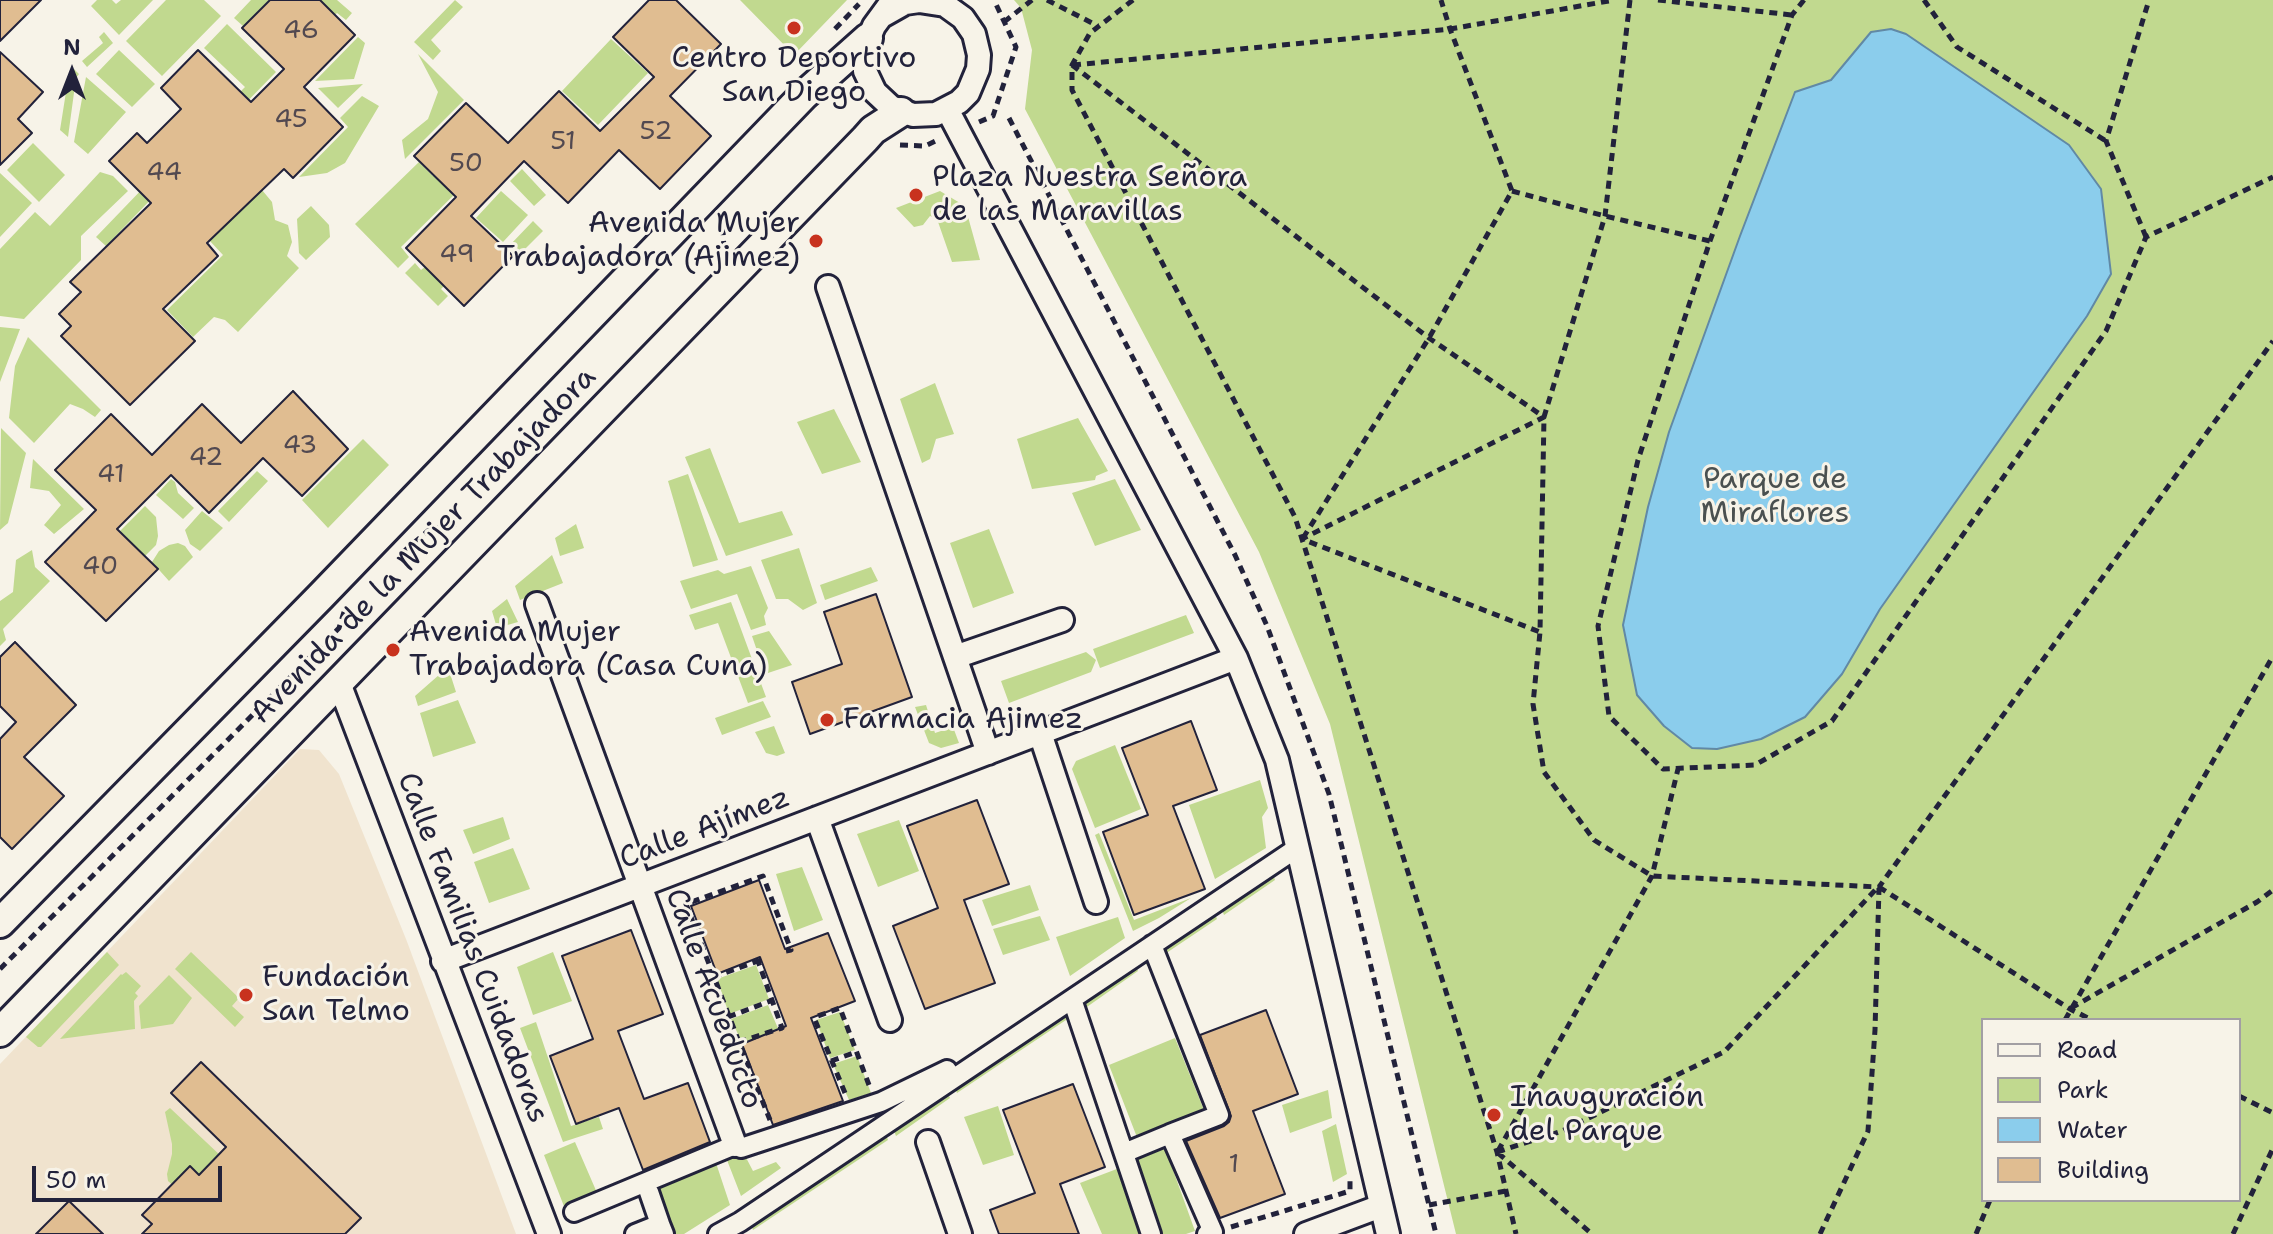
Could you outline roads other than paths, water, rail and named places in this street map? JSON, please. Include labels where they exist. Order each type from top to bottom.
[{"type":"street","points":[[919,1],[956,6],[974,34],[979,55],[978,69],[968,93],[947,109],[924,115],[901,112],[882,100],[869,82],[864,60],[881,18],[905,3],[919,1]]},
{"type":"street","name":"Avenida de la Mujer Trabajadora","points":[[0,923],[881,18]]},
{"type":"street","points":[[947,109],[1236,658],[1277,760],[1388,1234]]},
{"type":"street","name":"Avenida de la Mujer Trabajadora","points":[[0,1032],[873,130],[901,112]]},
{"type":"street","points":[[828,287],[988,753]]},
{"type":"street","name":"Calle Acueducto","points":[[537,604],[639,886],[738,1146]]},
{"type":"street","points":[[955,657],[1062,620]]},
{"type":"street","name":"Calle Ajímez","points":[[443,961],[1236,658]]},
{"type":"street","name":"Calle Familias Cuidadoras","points":[[339,683],[549,1234]]},
{"type":"street","points":[[1040,733],[1096,902]]},
{"type":"street","points":[[817,818],[890,1020]]},
{"type":"street","points":[[718,1234],[1297,848]]},
{"type":"street","points":[[1124,1153],[1219,1115],[1152,945]]},
{"type":"street","points":[[1072,999],[1151,1234]]},
{"type":"street","points":[[574,1212],[738,1146],[881,1102],[947,1070],[950,1080]]},
{"type":"street","points":[[1170,1134],[1215,1232]]},
{"type":"street","points":[[928,1142],[960,1234]]},
{"type":"street","points":[[635,1234],[662,1229],[649,1192]]},
{"type":"street","points":[[1306,1234],[1381,1206]]},
{"type":"water","points":[[1891,29],[1906,34],[2069,145],[2101,189],[2111,274],[2087,316],[1880,609],[1842,674],[1805,717],[1761,739],[1717,749],[1692,748],[1664,726],[1637,695],[1623,625],[1648,507],[1669,432],[1795,92],[1831,80],[1871,32]]},
{"type":"place","name":"Centro Deportivo San Diego","points":[[794,28]]},
{"type":"place","name":"Plaza Nuestra Señora de las Maravillas","points":[[916,195]]},
{"type":"place","name":"Avenida Mujer Trabajadora (Ajimez)","points":[[816,241]]},
{"type":"place","name":"Avenida Mujer Trabajadora (Casa Cuna)","points":[[393,650]]},
{"type":"place","name":"Farmacia Ajimez","points":[[827,720]]},
{"type":"place","name":"Fundación San Telmo","points":[[246,995]]},
{"type":"place","name":"Inauguración del Parque","points":[[1494,1115]]},
{"type":"park label","name":"Parque de Miraflores","points":[[1775,497]]}]
